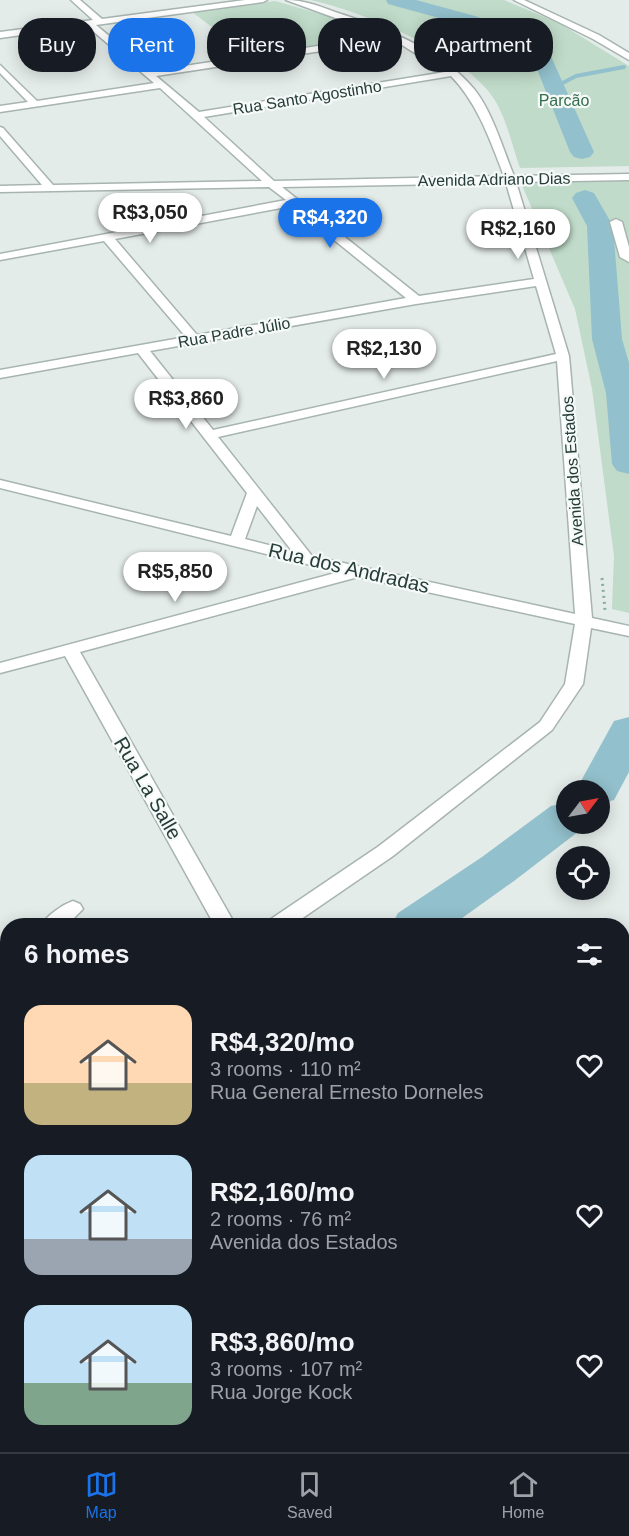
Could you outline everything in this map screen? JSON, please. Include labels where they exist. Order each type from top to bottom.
[{"type":"street","points":[[75,0],[91,18]]},
{"type":"street","points":[[96,22],[263,0]]},
{"type":"street","name":"Avenida dos Estados","points":[[290,0],[346,18]]},
{"type":"street","points":[[518,0],[588,32],[629,57]]},
{"type":"street","points":[[96,24],[268,180],[416,300]]},
{"type":"street","points":[[0,35],[18,33]]},
{"type":"street","name":"Avenida dos Estados","points":[[287,918],[386,851],[546,726],[574,684],[584,621],[564,356],[508,175],[489,126],[471,91],[453,73],[402,41]]},
{"type":"street","points":[[149,74],[318,49]]},
{"type":"street","points":[[0,68],[35,104]]},
{"type":"street","name":"Rua Santo Agostinho","points":[[197,115],[453,73]]},
{"type":"street","points":[[0,109],[162,85]]},
{"type":"street","points":[[0,130],[47,184]]},
{"type":"street","name":"Avenida Adriano Dias","points":[[0,189],[47,184],[628,174]]},
{"type":"street","name":"Avenida Adriano Dias","points":[[0,180],[47,184]]},
{"type":"street","points":[[0,257],[294,202]]},
{"type":"street","points":[[616,222],[626,257],[629,259]]},
{"type":"street","points":[[107,237],[194,339]]},
{"type":"street","name":"Rua Padre Júlio","points":[[0,374],[416,300],[540,282]]},
{"type":"street","points":[[141,348],[306,558]]},
{"type":"street","points":[[210,435],[564,356]]},
{"type":"street","name":"Rua dos Andradas","points":[[0,484],[359,572],[629,631]]},
{"type":"street","points":[[236,542],[255,493]]},
{"type":"street","points":[[0,668],[359,572]]},
{"type":"street","name":"Rua La Salle","points":[[70,650],[221,918]]},
{"type":"street","points":[[61,918],[73,909]]},
{"type":"path","points":[[601,569],[606,606],[604,625]]},
{"type":"green space","name":"Parcão","points":[[310,0],[504,0],[547,18],[414,18],[414,39],[402,33],[402,18],[368,18]]},
{"type":"green space","points":[[275,1],[333,18],[318,18],[318,45],[306,46],[306,18],[207,18],[207,23],[192,12]]},
{"type":"green space","name":"Parcão","points":[[553,20],[559,23],[629,66],[629,166],[520,168],[506,123],[494,99],[468,72],[553,72]]},
{"type":"green space","points":[[629,181],[629,613],[612,609],[614,556],[592,389],[575,309],[521,183]]},
{"type":"waterway","points":[[395,0],[468,20],[514,37],[542,56],[582,152]]},
{"type":"waterway","points":[[555,87],[576,76],[624,67]]},
{"type":"waterway","points":[[585,198],[600,226],[607,339],[622,393],[629,464]]},
{"type":"waterway","points":[[603,780],[629,731]]},
{"type":"waterway","points":[[427,918],[556,825]]}]
